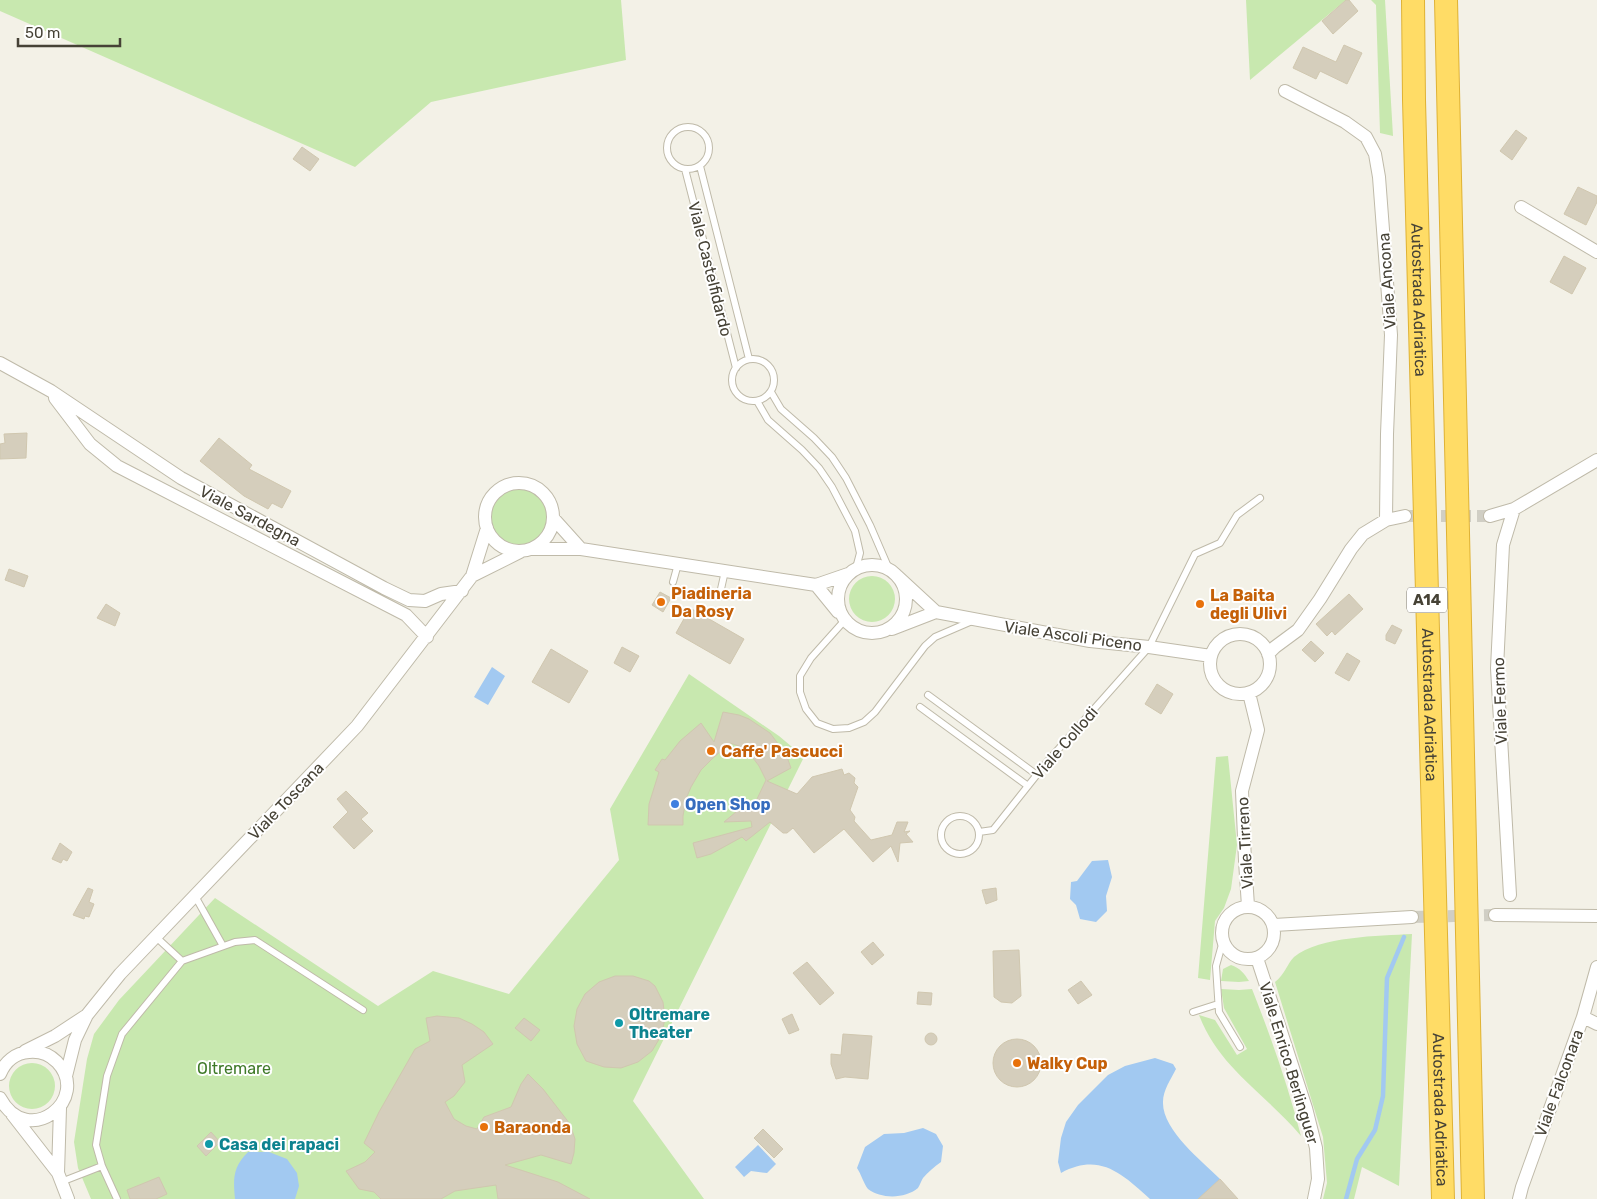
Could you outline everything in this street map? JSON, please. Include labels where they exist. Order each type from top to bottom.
[{"type":"highway","name":"Autostrada Adriatica","points":[[1413,0],[1414,100],[1443,1199]]},
{"type":"highway","name":"Autostrada Adriatica","points":[[1446,0],[1473,1199]]},
{"type":"street","name":"Viale Ancona","points":[[1286,91],[1345,122],[1366,137],[1375,154],[1379,177],[1391,335],[1386,520]]},
{"type":"street","points":[[1521,208],[1597,252]]},
{"type":"street","name":"Viale Sardegna","points":[[0,363],[51,392],[181,478],[384,588],[410,600],[424,601],[441,594],[462,591]]},
{"type":"street","name":"Viale Sardegna","points":[[51,392],[90,444],[117,466],[406,615],[427,637]]},
{"type":"street","points":[[1490,516],[1514,509],[1597,460]]},
{"type":"street","points":[[533,549],[548,537],[554,519],[553,507],[539,488],[528,483],[509,484],[494,494],[486,510],[485,519],[492,538],[509,550],[520,552],[533,549],[581,549],[816,585],[872,565],[893,573],[936,612],[885,631],[874,634],[863,633],[853,628],[844,620],[816,585]]},
{"type":"street","name":"Viale Fermo","points":[[1510,895],[1497,668],[1503,545],[1514,509]]},
{"type":"street","points":[[1268,654],[1298,630],[1320,600],[1351,549],[1363,534],[1386,520],[1405,516]]},
{"type":"street","points":[[554,519],[581,549]]},
{"type":"street","name":"Viale Toscana","points":[[60,1178],[60,1108],[65,1098],[66,1076],[76,1040],[87,1015],[120,974],[357,726],[472,576],[487,528]]},
{"type":"street","name":"Viale Toscana","points":[[472,576],[520,552]]},
{"type":"street","points":[[844,620],[840,612],[838,597],[841,582],[852,571]]},
{"type":"street","points":[[885,631],[901,617],[905,607],[906,596],[903,586],[893,573]]},
{"type":"street","name":"Viale Ascoli Piceno","points":[[936,612],[1082,640],[1211,656]]},
{"type":"street","points":[[1248,635],[1257,639],[1264,646],[1268,654],[1269,673],[1258,689],[1249,693],[1231,693],[1216,682],[1212,674],[1210,666],[1211,656],[1221,641],[1230,636],[1248,635]]},
{"type":"street","name":"Viale Tirreno","points":[[1248,906],[1244,861],[1242,790],[1258,730],[1249,693]]},
{"type":"street","points":[[1248,906],[1257,908],[1270,917],[1274,925],[1275,933],[1270,949],[1257,958],[1248,960],[1233,954],[1223,941],[1222,933],[1227,917],[1240,908],[1248,906]]},
{"type":"street","points":[[1495,915],[1597,916]]},
{"type":"street","points":[[1274,925],[1412,917]]},
{"type":"street","name":"Viale Enrico Berlinguer","points":[[1257,958],[1306,1108],[1314,1140],[1318,1178],[1314,1199]]},
{"type":"street","name":"Viale Falconara","points":[[1519,1199],[1583,1017],[1597,967]]},
{"type":"street","name":"Viale Toscana","points":[[16,1055],[55,1036],[87,1015]]},
{"type":"street","points":[[1583,1017],[1597,1024]]},
{"type":"street","points":[[0,1074],[8,1061],[16,1055],[31,1052],[46,1054],[54,1059],[66,1076]]},
{"type":"street","points":[[0,1098],[60,1178],[68,1199]]},
{"type":"street","points":[[11,1114],[31,1121],[42,1120],[60,1108]]},
{"type":"lane","points":[[686,127],[700,131],[708,142],[708,155],[700,166],[685,169],[676,165],[671,160],[668,146],[674,133],[686,127]]},
{"type":"lane","name":"Viale Castelfidardo","points":[[700,166],[749,359]]},
{"type":"lane","name":"Viale Castelfidardo","points":[[685,169],[736,368]]},
{"type":"lane","points":[[749,359],[760,360],[769,366],[774,376],[771,392],[758,401],[747,400],[737,393],[732,381],[739,364],[749,359]]},
{"type":"lane","points":[[771,392],[781,409],[832,457],[846,478],[893,573]]},
{"type":"lane","points":[[758,401],[768,420],[802,450],[819,468],[832,487],[855,531],[860,553],[852,571]]},
{"type":"lane","name":"Viale Collodi","points":[[979,832],[993,830],[1037,774],[1149,647],[1195,554],[1220,543],[1236,515],[1260,498]]},
{"type":"lane","points":[[673,582],[678,564]]},
{"type":"lane","points":[[721,589],[725,571]]},
{"type":"lane","points":[[844,620],[811,658],[800,676],[800,692],[806,709],[817,723],[833,729],[849,728],[864,722],[875,712],[925,646],[935,637],[974,620]]},
{"type":"lane","points":[[928,695],[1037,774]]},
{"type":"lane","points":[[920,707],[1028,786]]},
{"type":"lane","points":[[957,816],[963,816],[974,822],[979,832],[979,839],[972,850],[959,854],[947,849],[941,838],[941,832],[946,821],[957,816]]},
{"type":"lane","points":[[195,896],[223,946]]},
{"type":"lane","points":[[156,937],[182,961]]},
{"type":"lane","points":[[117,1199],[102,1166],[96,1145],[107,1076],[122,1034],[182,961],[235,942],[255,940],[363,1010]]},
{"type":"lane","points":[[1223,941],[1216,966],[1219,1012],[1240,1047]]},
{"type":"lane","points":[[1193,1012],[1218,1004]]},
{"type":"lane","points":[[60,1178],[102,1166]]},
{"type":"green space","points":[[0,0],[621,0],[626,60],[431,102],[355,167],[0,11]]},
{"type":"green space","points":[[1246,0],[1346,0],[1250,80]]},
{"type":"green space","points":[[1371,0],[1385,0],[1393,136],[1380,133],[1376,5]]},
{"type":"green space","points":[[513,488],[525,488],[540,496],[548,511],[548,523],[540,538],[525,546],[513,546],[498,538],[490,523],[490,511],[498,496]]},
{"type":"green space","points":[[868,576],[876,576],[885,580],[891,586],[895,599],[891,612],[885,618],[876,622],[868,622],[859,618],[853,612],[849,603],[849,595],[853,586],[859,580]]},
{"type":"green space","name":"Oltremare","points":[[689,674],[779,736],[804,757],[633,1101],[704,1199],[91,1199],[78,1168],[74,1142],[87,1059],[94,1034],[119,1000],[215,898],[378,1006],[433,971],[509,994],[619,860],[610,809]]},
{"type":"green space","points":[[1228,756],[1237,845],[1231,889],[1224,908],[1215,921],[1210,980],[1198,978],[1216,757]]},
{"type":"green space","points":[[1412,934],[1399,1186],[1362,1167],[1354,1199],[1323,1199],[1327,1183],[1323,1137],[1275,982],[1294,957],[1305,950],[1319,945],[1350,938]]},
{"type":"green space","points":[[1231,965],[1242,971],[1249,981],[1221,981],[1223,969]]},
{"type":"green space","points":[[1221,989],[1252,989],[1279,1062],[1301,1136],[1231,1066],[1208,1034],[1199,1015],[1215,1020],[1237,1055],[1247,1049],[1224,1008]]},
{"type":"green space","points":[[27,1063],[37,1063],[51,1073],[55,1086],[51,1099],[45,1105],[37,1109],[27,1109],[13,1099],[9,1091],[9,1081],[19,1067]]},
{"type":"water","points":[[492,667],[505,676],[488,705],[474,697]]},
{"type":"water","points":[[1108,860],[1112,877],[1106,896],[1107,911],[1096,922],[1080,919],[1076,905],[1070,899],[1071,882],[1077,881],[1092,861]]},
{"type":"water","points":[[1155,1058],[1173,1064],[1176,1069],[1163,1098],[1164,1113],[1169,1123],[1184,1144],[1220,1179],[1199,1199],[1150,1199],[1120,1174],[1099,1165],[1075,1167],[1061,1173],[1058,1162],[1061,1138],[1066,1122],[1078,1105],[1108,1075],[1125,1066]]},
{"type":"water","points":[[923,1128],[936,1134],[943,1146],[941,1162],[922,1179],[918,1188],[913,1192],[900,1196],[879,1195],[868,1189],[857,1168],[865,1147],[884,1134],[904,1133]]},
{"type":"water","points":[[758,1145],[776,1164],[767,1173],[751,1171],[744,1177],[735,1167]]},
{"type":"water","points":[[248,1152],[269,1152],[287,1159],[297,1173],[299,1186],[295,1199],[235,1199],[235,1173],[239,1163]]},
{"type":"building","points":[[1346,0],[1349,0],[1358,11],[1333,34],[1322,21]]},
{"type":"building","points":[[1344,45],[1362,53],[1347,84],[1320,71],[1316,79],[1293,68],[1303,47],[1336,62]]},
{"type":"building","points":[[1516,130],[1527,138],[1512,160],[1500,151]]},
{"type":"building","points":[[302,147],[319,159],[310,171],[293,159]]},
{"type":"building","points":[[1578,187],[1597,196],[1597,202],[1586,225],[1564,214]]},
{"type":"building","points":[[1564,256],[1586,268],[1572,294],[1550,282]]},
{"type":"building","points":[[27,433],[26,458],[0,459],[0,444],[5,443],[4,434]]},
{"type":"building","points":[[219,438],[252,465],[249,469],[291,491],[282,508],[272,503],[268,509],[244,496],[200,461]]},
{"type":"building","points":[[9,569],[28,576],[24,587],[5,580]]},
{"type":"building","name":"Piadineria Da Rosy","points":[[660,592],[671,598],[663,612],[652,605]]},
{"type":"building","points":[[1349,594],[1363,609],[1335,635],[1332,631],[1327,636],[1316,624]]},
{"type":"building","points":[[106,604],[120,613],[115,626],[97,618]]},
{"type":"building","points":[[690,608],[744,639],[730,664],[676,633]]},
{"type":"building","points":[[1392,625],[1402,630],[1395,644],[1386,640],[1386,635]]},
{"type":"building","points":[[1311,641],[1324,653],[1315,662],[1302,650]]},
{"type":"building","points":[[622,647],[639,656],[630,672],[614,663]]},
{"type":"building","points":[[551,649],[588,671],[569,703],[532,682]]},
{"type":"building","points":[[1347,653],[1360,661],[1349,681],[1335,673]]},
{"type":"building","points":[[1157,684],[1173,694],[1161,714],[1145,704]]},
{"type":"building","points":[[723,712],[749,719],[770,733],[787,757],[791,768],[767,781],[797,794],[812,777],[842,769],[844,775],[849,773],[855,778],[854,783],[858,787],[850,810],[855,817],[854,821],[871,840],[892,835],[897,822],[908,822],[904,832],[910,831],[906,834],[913,842],[900,843],[898,862],[891,846],[873,862],[844,829],[814,853],[793,828],[787,833],[783,833],[770,822],[746,841],[742,837],[711,854],[697,858],[693,843],[752,827],[751,821],[724,822],[743,806],[748,809],[757,799],[766,780],[753,758],[739,746],[730,743],[701,770],[691,787],[686,799],[683,825],[648,825],[649,804],[659,772],[655,770],[662,759],[665,760],[680,741],[701,723],[714,742]]},
{"type":"building","points":[[346,791],[368,813],[361,819],[373,831],[354,849],[333,827],[348,812],[337,799]]},
{"type":"building","points":[[60,843],[72,852],[67,861],[63,859],[61,863],[52,859]]},
{"type":"building","points":[[88,888],[93,890],[89,902],[94,904],[89,917],[85,916],[84,919],[73,915]]},
{"type":"building","points":[[996,888],[997,900],[986,904],[982,890]]},
{"type":"building","points":[[873,942],[884,955],[872,965],[861,952]]},
{"type":"building","points":[[1019,950],[1021,996],[1012,1003],[1001,1002],[994,997],[993,951]]},
{"type":"building","points":[[807,962],[834,993],[820,1005],[793,973]]},
{"type":"building","name":"Oltremare Theater","points":[[615,976],[633,976],[649,981],[655,986],[663,1002],[665,1019],[661,1036],[652,1051],[638,1062],[621,1068],[604,1067],[586,1061],[577,1044],[574,1026],[577,1009],[585,994],[599,982]]},
{"type":"building","points":[[1081,981],[1092,995],[1078,1004],[1068,990]]},
{"type":"building","points":[[918,992],[932,993],[931,1005],[917,1004]]},
{"type":"building","points":[[792,1014],[799,1030],[789,1034],[782,1019]]},
{"type":"building","points":[[437,1016],[459,1018],[472,1024],[484,1032],[493,1044],[462,1065],[465,1082],[454,1096],[445,1102],[454,1119],[466,1126],[477,1129],[484,1117],[511,1107],[521,1084],[528,1074],[543,1089],[570,1124],[575,1139],[574,1153],[571,1164],[541,1155],[505,1165],[558,1182],[590,1199],[498,1199],[496,1185],[455,1191],[441,1199],[381,1199],[374,1192],[359,1189],[346,1171],[365,1162],[375,1152],[364,1143],[379,1112],[415,1049],[430,1041],[426,1018]]},
{"type":"building","points":[[524,1018],[540,1030],[531,1041],[515,1028]]},
{"type":"building","points":[[929,1033],[933,1033],[937,1039],[933,1045],[929,1045],[925,1041],[925,1037]]},
{"type":"building","points":[[843,1034],[872,1036],[868,1079],[845,1077],[836,1079],[831,1064],[831,1054],[841,1055]]},
{"type":"building","name":"Walky Cup","points":[[1012,1039],[1022,1039],[1034,1046],[1041,1058],[1041,1068],[1034,1080],[1022,1087],[1012,1087],[1004,1083],[997,1076],[993,1068],[993,1058],[997,1050],[1004,1043]]},
{"type":"building","points":[[763,1129],[783,1149],[774,1158],[754,1138]]},
{"type":"building","name":"Casa dei rapaci","points":[[211,1132],[220,1142],[206,1156],[197,1146]]},
{"type":"building","points":[[159,1177],[167,1194],[156,1199],[130,1199],[127,1190]]},
{"type":"building","points":[[1220,1179],[1238,1199],[1198,1199]]},
{"type":"waterway","points":[[1346,1199],[1357,1159],[1375,1130],[1383,1096],[1387,978],[1404,937]]},
{"type":"tunnel","points":[[1405,516],[1490,516]]},
{"type":"tunnel","points":[[1412,917],[1495,915]]},
{"type":"place","name":"Piadineria Da Rosy","points":[[661,602]]},
{"type":"place","name":"La Baita degli Ulivi","points":[[1200,604]]},
{"type":"place","name":"Caffe' Pascucci","points":[[711,751]]},
{"type":"place","name":"Open Shop","points":[[675,804]]},
{"type":"place","name":"Oltremare Theater","points":[[619,1023]]},
{"type":"place","name":"Walky Cup","points":[[1017,1063]]},
{"type":"place","name":"Baraonda","points":[[484,1127]]},
{"type":"place","name":"Casa dei rapaci","points":[[209,1144]]}]
